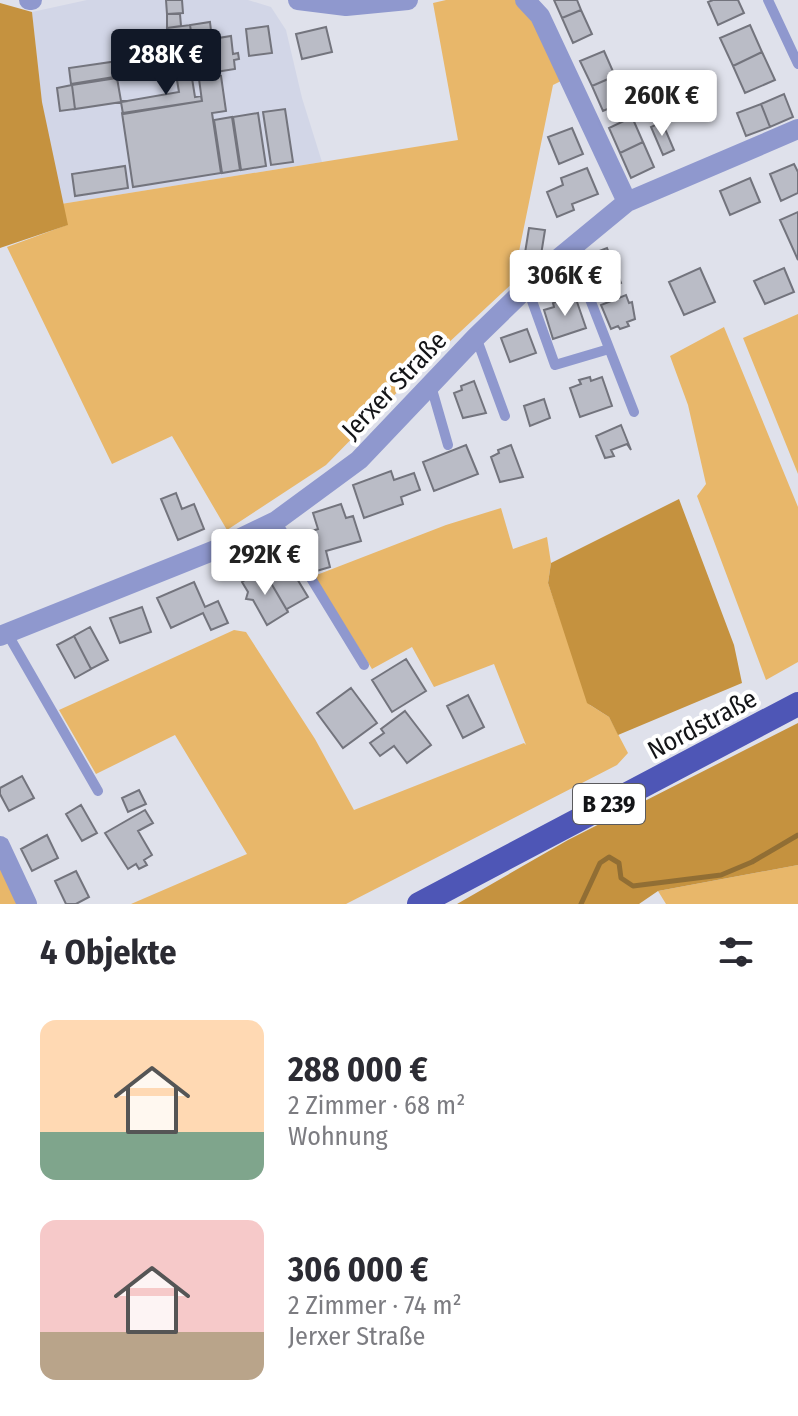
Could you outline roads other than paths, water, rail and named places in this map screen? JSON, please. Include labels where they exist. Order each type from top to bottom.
[{"type":"main road","name":"Nordstraße","points":[[419,904],[798,704]]},
{"type":"street","points":[[298,0],[346,6],[408,0]]},
{"type":"street","points":[[525,0],[540,16],[627,202]]},
{"type":"street","name":"Jerxer Straße","points":[[3,635],[220,548],[276,521],[359,460],[527,287],[627,202],[798,129]]},
{"type":"street","points":[[0,846],[27,904]]},
{"type":"lane","points":[[768,0],[798,64]]},
{"type":"lane","points":[[570,248],[634,412]]},
{"type":"lane","points":[[527,287],[555,365],[609,349]]},
{"type":"lane","points":[[476,337],[505,416]]},
{"type":"lane","points":[[431,384],[448,445]]},
{"type":"lane","points":[[276,521],[364,665]]},
{"type":"lane","points":[[3,635],[98,791]]},
{"type":"waterway","points":[[581,904],[600,863],[609,857],[619,863],[621,878],[633,886],[721,875],[752,862],[798,835]]}]
